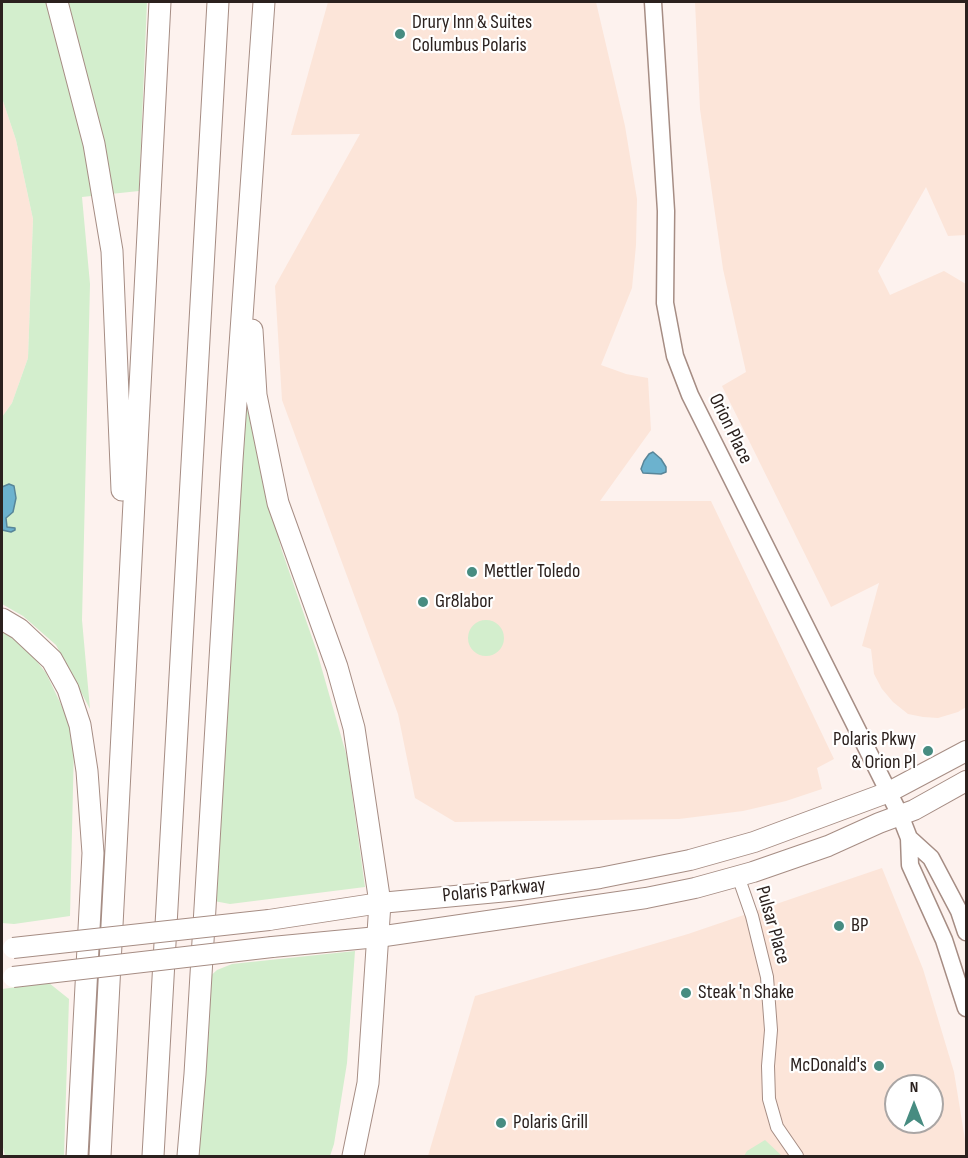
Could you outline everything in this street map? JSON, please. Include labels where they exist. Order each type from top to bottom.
[{"type":"highway","points":[[57,2],[94,144],[112,251],[127,604]]},
{"type":"highway","points":[[100,1156],[127,604],[146,307],[160,2]]},
{"type":"highway","points":[[153,1156],[218,2]]},
{"type":"highway","points":[[188,1156],[246,243],[264,2]]},
{"type":"highway","points":[[246,243],[256,395],[279,503],[337,667],[354,728],[380,903],[368,1083],[353,1156]]},
{"type":"highway","points":[[2,619],[19,628],[52,660],[68,689],[80,725],[85,760],[93,853],[77,1156]]},
{"type":"main road","name":"Orion Place","points":[[653,2],[659,135],[666,212],[665,303],[675,356],[695,406],[900,815],[909,838],[910,865],[944,940],[966,1008]]},
{"type":"main road","name":"Polaris Parkway","points":[[5,948],[269,920],[380,903],[519,890],[600,878],[690,860],[754,842],[889,792],[966,751]]},
{"type":"main road","name":"Polaris Parkway","points":[[7,977],[378,937],[646,898],[738,876],[828,846],[914,810],[966,781]]},
{"type":"main road","name":"Orion Place","points":[[909,838],[931,858],[959,911],[966,932]]},
{"type":"street","name":"Pulsar Place","points":[[738,876],[752,916],[768,977],[771,1030],[768,1066],[769,1100],[777,1127],[797,1156]]},
{"type":"shaded area","points":[[328,2],[596,2],[625,126],[637,199],[632,288],[601,365],[626,374],[648,378],[651,430],[600,501],[711,501],[834,759],[817,768],[822,789],[786,801],[743,811],[679,819],[455,822],[415,798],[398,714],[282,400],[275,286],[360,134],[291,135]]},
{"type":"shaded area","points":[[695,2],[966,2],[966,235],[948,236],[926,187],[878,271],[890,295],[944,271],[966,284],[966,707],[958,712],[938,718],[908,714],[882,689],[874,674],[871,649],[862,646],[879,583],[831,607],[722,386],[746,372],[723,269],[700,109]]},
{"type":"shaded area","points":[[2,98],[16,140],[33,219],[28,358],[12,403],[2,417]]},
{"type":"shaded area","points":[[882,868],[923,969],[954,1072],[966,1156],[428,1156],[475,996],[688,934]]},
{"type":"green space","points":[[2,2],[147,2],[139,191],[82,197],[90,284],[82,620],[90,709],[56,645],[23,616],[2,604],[2,417],[12,403],[28,358],[33,219],[16,140],[2,98]]},
{"type":"green space","points":[[246,403],[281,548],[317,652],[347,757],[365,887],[230,904],[214,901]]},
{"type":"green space","points":[[486,620],[499,625],[504,638],[499,651],[486,656],[473,651],[468,638],[473,625]]},
{"type":"green space","points":[[2,630],[28,650],[46,673],[68,719],[74,746],[70,916],[14,924],[2,923]]},
{"type":"green space","points":[[355,951],[347,1063],[330,1156],[195,1156],[205,981],[217,970],[232,964]]},
{"type":"green space","points":[[49,983],[69,999],[64,1156],[5,1156],[2,1143],[2,989]]},
{"type":"green space","points":[[765,1140],[782,1156],[744,1156],[747,1151]]},
{"type":"water","points":[[653,452],[661,459],[666,472],[643,473],[641,469],[644,461]]},
{"type":"water","points":[[9,484],[14,486],[16,498],[13,512],[6,518],[7,527],[15,528],[11,532],[2,530],[2,487]]},
{"type":"place","name":"Drury Inn & Suites Columbus Polaris","points":[[400,34]]},
{"type":"place","name":"Mettler Toledo","points":[[472,572]]},
{"type":"place","name":"Gr8labor","points":[[423,602]]},
{"type":"place","name":"Polaris Pkwy & Orion Pl","points":[[928,751]]},
{"type":"place","name":"BP","points":[[839,926]]},
{"type":"place","name":"Steak 'n Shake","points":[[686,993]]},
{"type":"place","name":"McDonald's","points":[[879,1066]]},
{"type":"place","name":"Polaris Grill","points":[[501,1123]]}]
